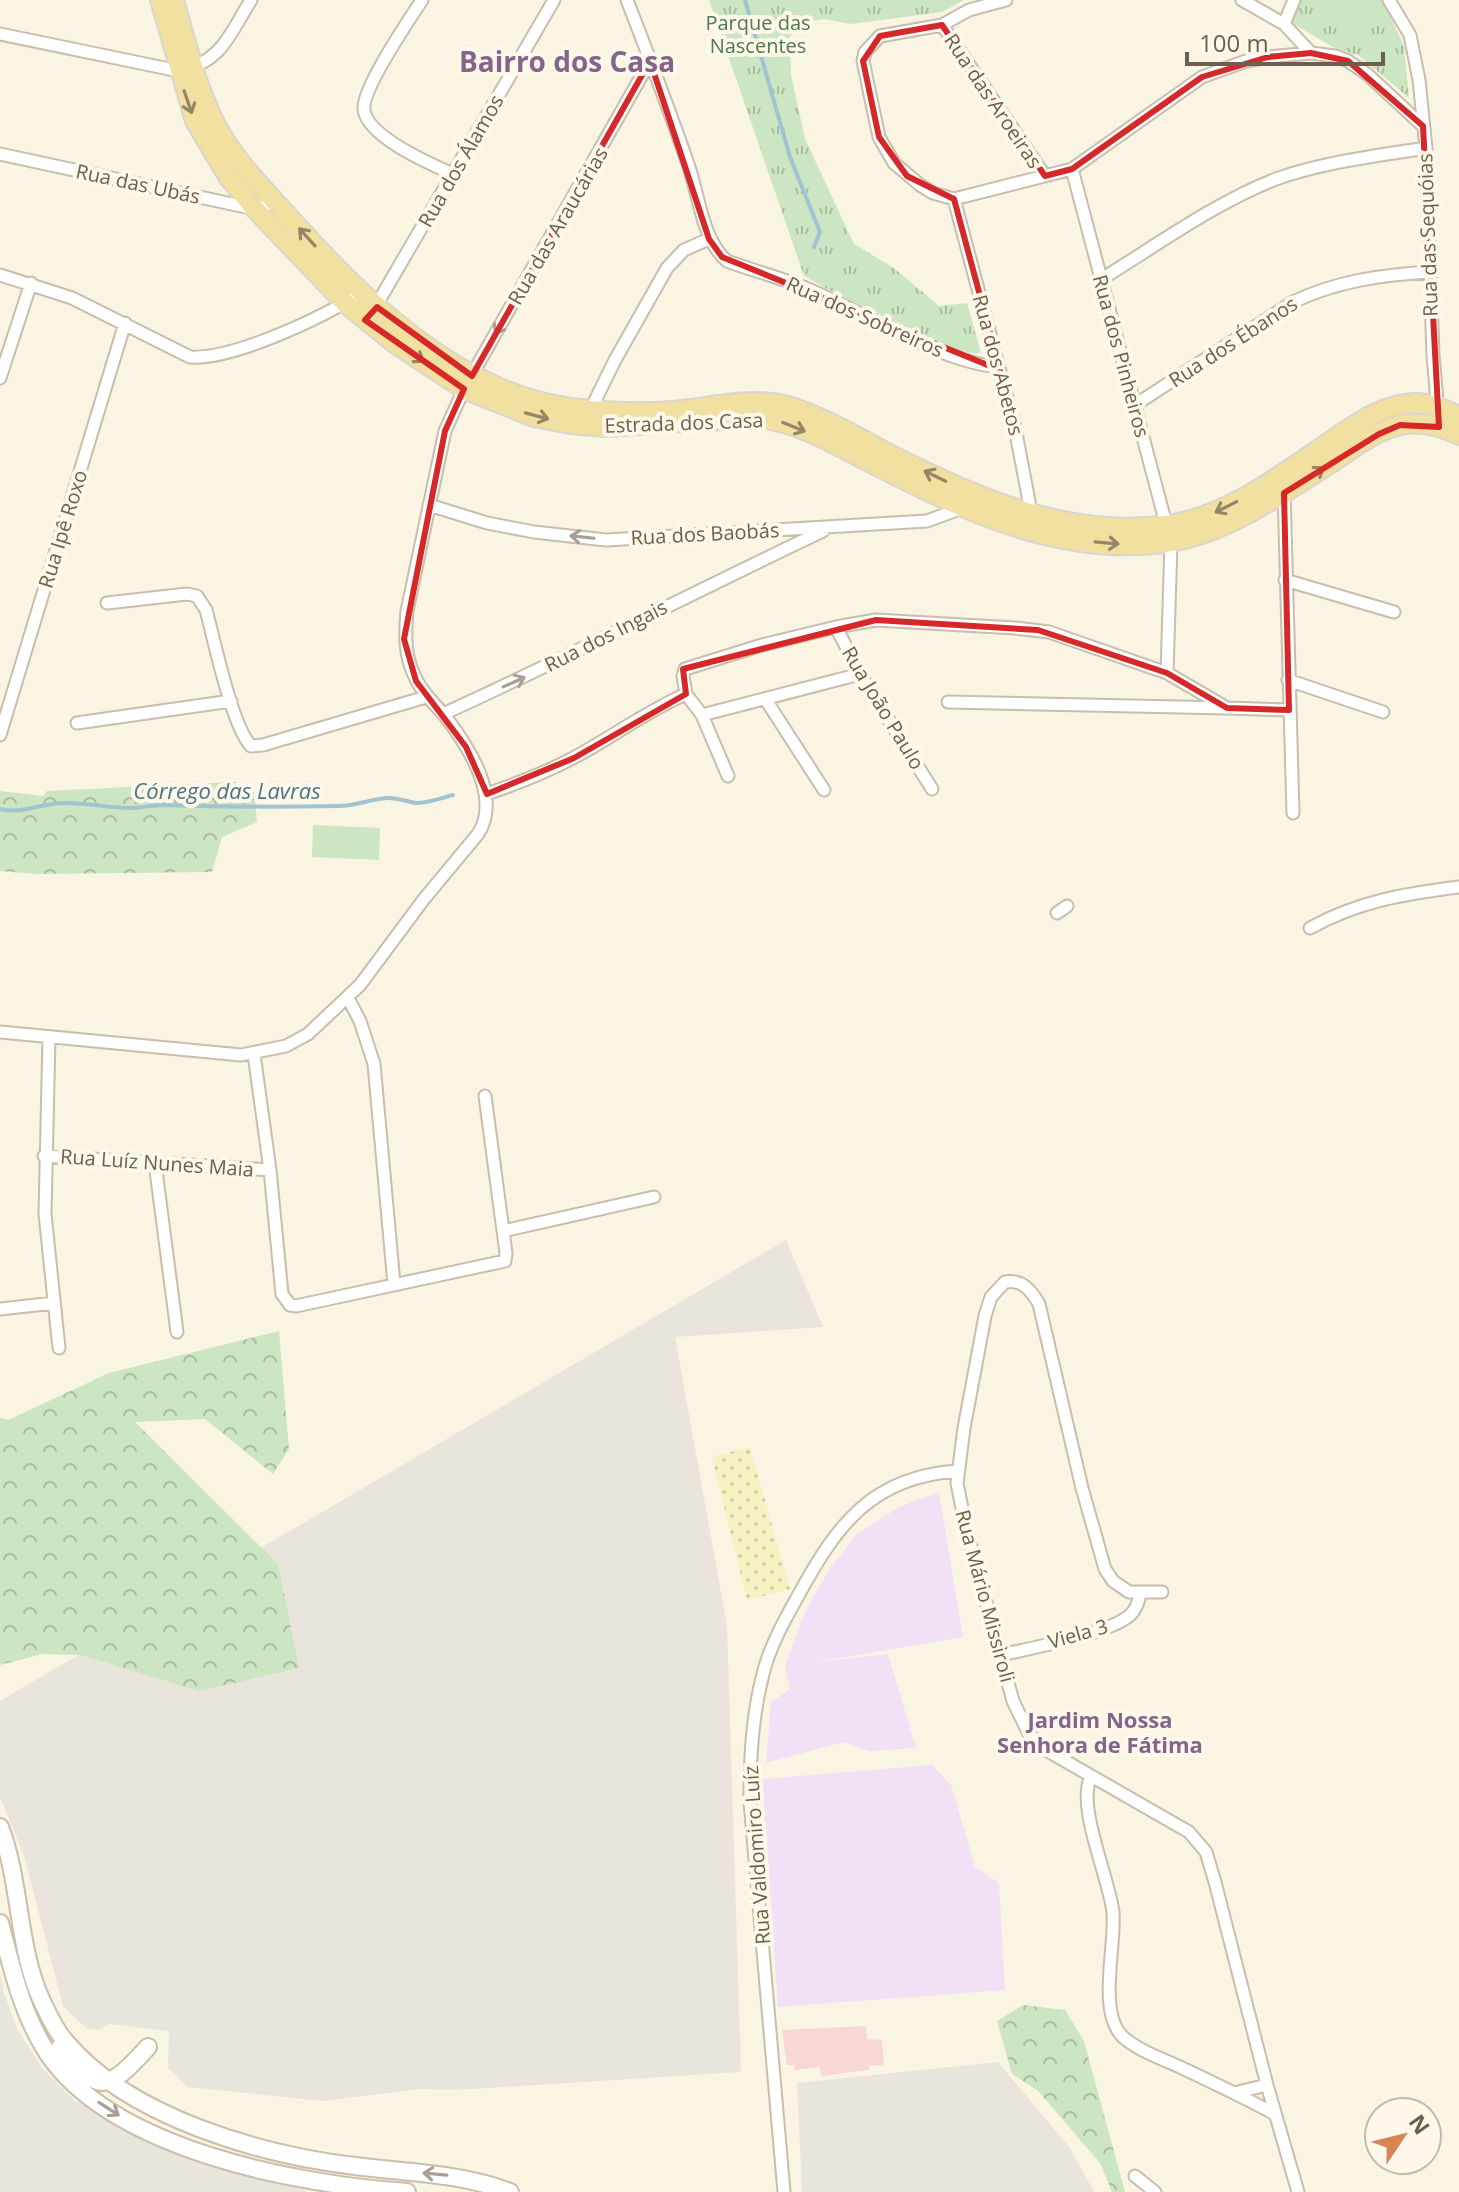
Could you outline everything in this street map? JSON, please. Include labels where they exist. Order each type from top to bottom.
[{"type":"main road","name":"Estrada dos Casa","points":[[160,0],[186,69],[218,129],[243,166],[362,292],[371,313]]},
{"type":"main road","name":"Estrada dos Casa","points":[[174,0],[195,121],[229,178],[345,303],[371,313],[468,382],[499,388],[587,418],[620,413],[754,411],[783,405],[975,494],[1031,524]]},
{"type":"main road","name":"Estrada dos Casa","points":[[1282,484],[1378,412],[1416,403],[1438,407],[1459,416]]},
{"type":"main road","name":"Estrada dos Casa","points":[[754,411],[796,427],[963,509],[1031,524],[1087,525],[1169,534],[1282,484],[1389,430],[1417,424],[1439,427],[1459,435]]},
{"type":"main road","points":[[0,1827],[10,1859],[29,1958],[40,1997],[62,2038],[111,2081],[178,2120],[256,2149],[353,2166],[453,2176],[510,2192]]},
{"type":"main road","points":[[0,1923],[25,2011],[50,2056],[91,2098],[123,2119],[229,2163],[298,2179],[407,2192]]},
{"type":"main road","points":[[9,1955],[49,2033],[78,2071],[92,2081],[111,2081],[127,2070],[148,2047]]},
{"type":"street","points":[[0,34],[186,69],[217,54],[251,0]]},
{"type":"street","points":[[422,0],[367,93],[363,108],[368,122],[380,134],[453,174]]},
{"type":"street","name":"Rua dos Álamos","points":[[371,313],[554,0]]},
{"type":"street","points":[[587,418],[615,360],[667,268],[684,250],[709,239],[699,194],[627,0]]},
{"type":"street","points":[[1006,0],[969,10],[942,25],[880,36],[865,52],[863,61],[879,137],[894,163],[933,193],[954,199],[1072,169],[1202,77],[1246,61],[1311,53]]},
{"type":"street","points":[[1242,0],[1284,24],[1311,53]]},
{"type":"street","points":[[1284,24],[1294,0]]},
{"type":"street","points":[[1389,0],[1410,35],[1413,46],[1423,126]]},
{"type":"street","name":"Rua das Aroeiras","points":[[942,25],[1045,176]]},
{"type":"street","name":"Rua das Sequóias","points":[[1311,53],[1335,56],[1356,66],[1423,126],[1439,427]]},
{"type":"street","name":"Rua das Araucárias","points":[[487,794],[466,747],[443,714],[426,697],[409,664],[404,639],[407,611],[445,431],[468,382],[650,61]]},
{"type":"street","points":[[1100,280],[1248,191],[1277,179],[1311,169],[1426,148]]},
{"type":"street","name":"Rua das Ubás","points":[[0,154],[255,209]]},
{"type":"street","name":"Rua dos Pinheiros","points":[[1072,169],[1169,534],[1167,673]]},
{"type":"street","name":"Rua dos Abetos","points":[[954,199],[1023,460],[1031,524]]},
{"type":"street","points":[[255,209],[275,202]]},
{"type":"street","name":"Rua dos Sobreiros","points":[[709,239],[727,261],[811,290],[969,362],[999,367]]},
{"type":"street","name":"Rua dos Ébanos","points":[[1135,405],[1293,302],[1315,291],[1340,283],[1429,272]]},
{"type":"street","points":[[0,275],[72,298],[190,357],[206,358],[283,331],[362,292]]},
{"type":"street","points":[[0,378],[31,283]]},
{"type":"street","name":"Rua Ipê Roxo","points":[[0,731],[125,323]]},
{"type":"street","points":[[1282,484],[1293,813]]},
{"type":"street","points":[[963,509],[975,494]]},
{"type":"street","name":"Rua dos Baobás","points":[[429,505],[511,528],[606,540],[927,521],[963,509]]},
{"type":"street","name":"Rua dos Ingais","points":[[443,714],[532,674],[659,609],[828,529]]},
{"type":"street","points":[[762,532],[768,557]]},
{"type":"street","points":[[1285,580],[1394,612]]},
{"type":"street","points":[[107,603],[187,594],[197,596],[206,610],[245,740],[255,746],[426,697]]},
{"type":"street","points":[[728,776],[702,715],[686,694],[684,671],[689,667],[836,627],[892,620],[1038,630],[1167,673],[1227,708]]},
{"type":"street","name":"Rua João Paulo","points":[[836,627],[860,674],[932,789]]},
{"type":"street","points":[[702,715],[860,674]]},
{"type":"street","points":[[1288,680],[1383,712]]},
{"type":"street","points":[[0,1032],[241,1055],[286,1046],[308,1034],[360,985],[424,899],[478,834],[485,822],[487,794],[535,777],[574,758],[647,713],[686,694]]},
{"type":"street","points":[[766,700],[824,790]]},
{"type":"street","points":[[77,723],[231,701]]},
{"type":"street","points":[[948,702],[1289,710]]},
{"type":"street","points":[[1310,928],[1340,911],[1365,904],[1400,895],[1459,887]]},
{"type":"street","points":[[348,998],[360,1021],[374,1064],[394,1284]]},
{"type":"street","points":[[49,1037],[45,1214],[59,1348]]},
{"type":"street","points":[[254,1054],[270,1170],[282,1294],[286,1301],[296,1306],[505,1261],[485,1096]]},
{"type":"street","name":"Rua Luíz Nunes Maia","points":[[44,1156],[270,1170]]},
{"type":"street","points":[[155,1163],[177,1332]]},
{"type":"street","points":[[503,1231],[654,1197]]},
{"type":"street","name":"Rua Mário Missiroli","points":[[1140,1594],[1117,1585],[1105,1569],[1082,1488],[1041,1310],[1031,1291],[1013,1280],[1000,1285],[987,1307],[957,1471],[959,1500],[1013,1701],[1029,1734],[1046,1750],[1189,1832],[1206,1852],[1298,2192]]},
{"type":"street","points":[[0,1309],[54,1303]]},
{"type":"street","name":"Rua Valdomiro Luíz","points":[[784,2192],[750,1802],[750,1749],[763,1673],[772,1646],[807,1579],[849,1518],[860,1507],[901,1484],[928,1475],[957,1471]]},
{"type":"street","points":[[1140,1594],[1162,1592]]},
{"type":"street","name":"Viela 3","points":[[1001,1655],[1085,1634],[1122,1621],[1135,1610],[1140,1594]]},
{"type":"street","points":[[1091,1777],[1085,1801],[1114,1920],[1110,1999],[1115,2025],[1124,2037],[1148,2052],[1275,2114]]},
{"type":"street","points":[[1234,2093],[1267,2085]]},
{"type":"street","points":[[1135,2176],[1155,2192]]},
{"type":"highlighted area","points":[[942,25],[1045,176],[1072,169],[1202,77],[1268,57],[1311,53],[1348,61],[1423,126],[1439,427],[1400,425],[1379,434],[1284,493],[1289,710],[1227,708],[1167,673],[1038,630],[876,620],[683,669],[686,694],[574,758],[487,794],[466,747],[416,681],[404,639],[445,431],[464,389],[365,320],[377,307],[472,376],[650,61],[709,239],[722,257],[1000,370],[954,199],[907,176],[879,137],[863,61],[880,36]]},
{"type":"shaded area","points":[[786,1240],[823,1327],[675,1337],[727,1626],[741,2072],[456,2090],[421,2089],[322,2101],[188,2087],[168,2068],[169,2031],[109,2024],[99,2030],[86,2028],[63,2006],[24,1856],[0,1797],[0,1701]]},
{"type":"shaded area","points":[[939,1492],[963,1637],[811,1663],[888,1654],[916,1748],[870,1751],[843,1742],[766,1763],[771,1703],[790,1689],[785,1666],[805,1612],[829,1570],[856,1535],[899,1507]]},
{"type":"shaded area","points":[[932,1765],[951,1785],[975,1867],[999,1883],[1005,1990],[778,2007],[762,1779]]},
{"type":"shaded area","points":[[0,1973],[17,2029],[43,2069],[74,2100],[183,2156],[306,2192],[0,2192]]},
{"type":"shaded area","points":[[866,2026],[867,2039],[882,2040],[884,2066],[871,2065],[868,2070],[821,2076],[820,2067],[795,2070],[794,2065],[787,2065],[782,2030]]},
{"type":"shaded area","points":[[998,2062],[1070,2148],[1094,2192],[802,2192],[797,2083]]},
{"type":"green space","name":"Parque das Nascentes","points":[[709,0],[964,0],[942,12],[851,24],[825,19],[797,23],[790,37],[791,75],[805,139],[854,244],[894,268],[939,306],[967,303],[981,353],[964,352],[918,336],[804,276]]},
{"type":"green space","points":[[1299,0],[1383,0],[1404,46],[1409,98],[1358,55],[1338,50],[1292,23]]},
{"type":"green space","points":[[1318,0],[1362,0],[1373,12],[1348,35]]},
{"type":"green space","points":[[235,782],[254,792],[257,822],[222,837],[212,872],[36,874],[0,871],[0,791],[43,796],[47,791]]},
{"type":"green space","points":[[313,825],[380,828],[379,860],[312,857]]},
{"type":"green space","points":[[279,1331],[289,1449],[273,1474],[205,1419],[135,1422],[278,1564],[299,1668],[199,1691],[81,1655],[42,1654],[0,1665],[0,1418],[8,1420],[109,1373]]},
{"type":"green space","points":[[1023,2005],[1065,2010],[1084,2041],[1125,2192],[1112,2192],[1100,2163],[1038,2091],[1012,2074],[997,2021]]},
{"type":"sand","points":[[750,1447],[790,1589],[747,1600],[712,1457]]},
{"type":"waterway","points":[[745,0],[790,157],[820,232],[814,247]]},
{"type":"waterway","name":"Córrego das Lavras","points":[[0,809],[17,810],[66,803],[131,808],[163,805],[339,806],[387,798],[421,803],[453,795]]},
{"type":"district","name":"Bairro dos Casa","points":[[567,62]]},
{"type":"district","name":"Jardim Nossa Senhora de Fátima","points":[[1100,1732]]}]
